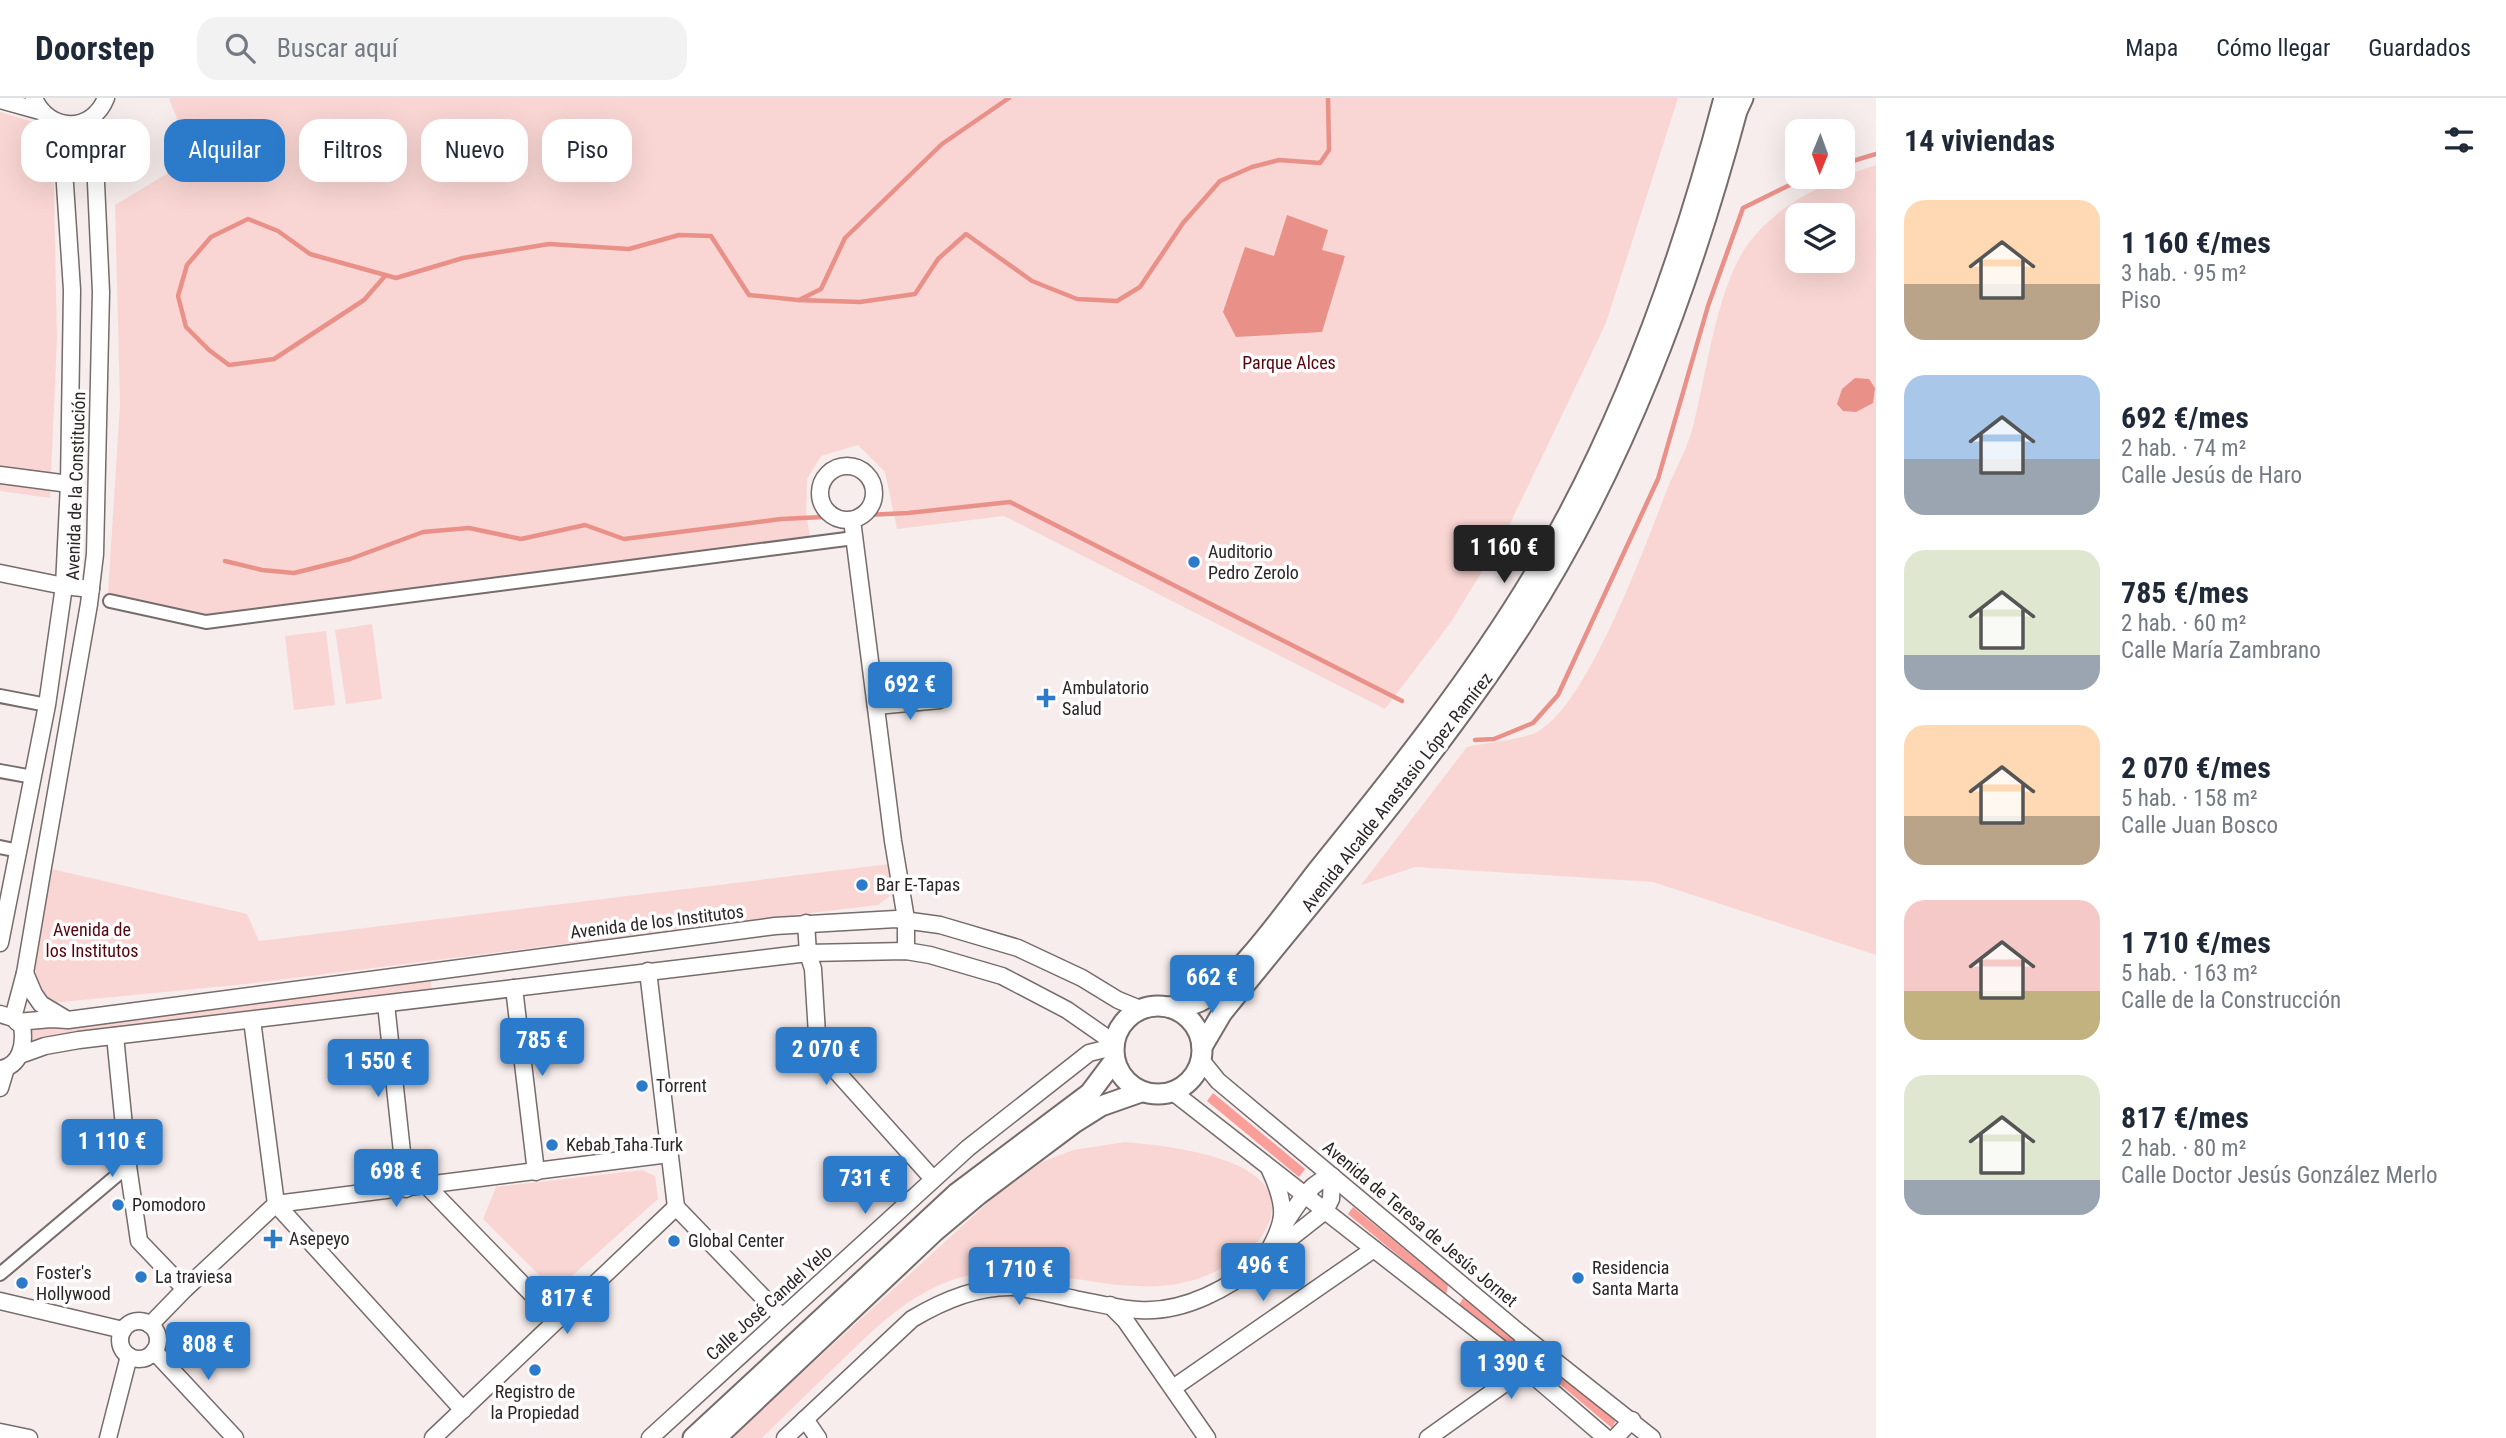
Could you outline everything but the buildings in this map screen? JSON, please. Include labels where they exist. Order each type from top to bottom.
[{"type":"street","name":"Avenida Alcalde Anastasio López Ramírez","points":[[1168,1007],[1194,1004],[1212,995],[1245,962],[1399,769],[1471,673],[1534,574],[1578,496],[1654,322],[1704,174],[1724,98]]},
{"type":"street","name":"Avenida Alcalde Anastasio López Ramírez","points":[[1202,1053],[1222,1013],[1422,767],[1487,677],[1556,569],[1605,475],[1666,334],[1714,197],[1737,111],[1743,98]]},
{"type":"street","points":[[88,119],[93,117],[107,99]]},
{"type":"street","points":[[0,100],[37,104],[51,119]]},
{"type":"street","name":"Avenida de la Constitución","points":[[10,1018],[25,973],[95,554],[101,292],[93,117]]},
{"type":"street","name":"Avenida de la Constitución","points":[[0,943],[47,705],[64,586],[69,484],[72,290],[65,182]]},
{"type":"street","points":[[0,475],[69,484]]},
{"type":"street","points":[[852,520],[906,919],[906,951]]},
{"type":"street","points":[[110,601],[206,622],[854,538]]},
{"type":"street","points":[[0,573],[91,589]]},
{"type":"street","points":[[0,696],[47,705]]},
{"type":"street","points":[[876,706],[940,700]]},
{"type":"street","points":[[0,771],[33,777]]},
{"type":"street","points":[[0,847],[19,851]]},
{"type":"street","name":"Avenida de los Institutos","points":[[10,1018],[68,1020],[806,923],[906,919],[940,925],[1018,948],[1140,1009]]},
{"type":"street","points":[[806,923],[808,953],[813,969],[818,1051],[933,1179]]},
{"type":"street","points":[[0,1088],[3,1069],[20,1055],[45,1046],[808,953],[906,951],[930,955],[1002,976],[1067,1010],[1113,1050],[1120,1074],[1129,1084],[1141,1091],[1157,1095],[1173,1092],[1186,1085],[1196,1074],[1202,1053],[1199,1034],[1192,1021],[1182,1012],[1154,1005],[1140,1009],[1122,1022],[1113,1050],[1090,1093],[957,1193],[693,1438]]},
{"type":"street","points":[[430,971],[432,998]]},
{"type":"street","points":[[648,971],[676,1207],[782,1317]]},
{"type":"street","points":[[25,973],[41,1004],[68,1020]]},
{"type":"street","points":[[514,988],[536,1172]]},
{"type":"street","points":[[386,1004],[406,1189]]},
{"type":"street","points":[[10,1018],[22,1026],[20,1055]]},
{"type":"street","points":[[252,1020],[276,1204],[463,1410]]},
{"type":"street","points":[[115,1036],[128,1166],[139,1241],[185,1289]]},
{"type":"street","name":"Calle José Candel Yelo","points":[[650,1438],[968,1148],[1090,1053],[1113,1050]]},
{"type":"street","name":"Avenida de Teresa de Jesús Jornet","points":[[1202,1053],[1218,1081],[1522,1335],[1652,1438]]},
{"type":"street","points":[[716,1438],[934,1232],[978,1195],[1074,1123],[1101,1106],[1141,1091]]},
{"type":"street","points":[[1173,1092],[1525,1369],[1606,1438]]},
{"type":"street","points":[[150,1325],[276,1204],[669,1154]]},
{"type":"street","points":[[0,1274],[128,1166]]},
{"type":"street","points":[[1269,1167],[1280,1191],[1284,1213],[1278,1233]]},
{"type":"street","points":[[785,1438],[912,1319],[956,1297],[982,1290],[1012,1287],[1137,1310],[1163,1310],[1206,1297],[1246,1275],[1325,1211],[1331,1199],[1332,1176],[1320,1179],[1312,1185],[1278,1233],[1264,1259]]},
{"type":"street","points":[[427,1186],[557,1320]]},
{"type":"street","points":[[433,1438],[676,1207]]},
{"type":"street","points":[[1173,1388],[1374,1249]]},
{"type":"street","points":[[0,1301],[123,1330]]},
{"type":"street","points":[[1110,1305],[1125,1320],[1207,1438]]},
{"type":"street","points":[[135,1321],[150,1325],[157,1337],[154,1351],[145,1358],[129,1356],[120,1344],[123,1330],[135,1321]]},
{"type":"street","points":[[1429,1438],[1525,1369],[1528,1354],[1522,1335]]},
{"type":"street","points":[[154,1351],[235,1438]]},
{"type":"street","points":[[108,1438],[129,1356]]},
{"type":"street","points":[[805,1419],[818,1438]]},
{"type":"street","points":[[1615,1438],[1632,1420]]},
{"type":"street","points":[[0,1432],[29,1438]]},
{"type":"green space","name":"Parque Alces","points":[[1678,98],[1606,323],[1506,532],[1451,622],[1385,709],[1004,516],[897,529],[885,472],[858,445],[821,456],[807,479],[806,510],[810,539],[209,615],[108,593],[120,404],[115,205],[164,175],[164,182],[285,182],[285,119],[177,119],[169,99]]},
{"type":"green space","points":[[0,112],[24,119],[21,119],[21,182],[54,182],[57,339],[50,498],[0,491]]},
{"type":"green space","points":[[1876,165],[1876,955],[1653,882],[1415,867],[1361,885],[1467,747],[1535,733],[1555,718],[1574,693],[1612,623],[1688,442],[1721,303],[1739,258],[1763,226],[1785,208],[1785,273],[1855,273],[1855,203],[1792,203],[1816,189],[1855,189],[1855,173]]},
{"type":"green space","points":[[372,624],[382,699],[346,704],[335,630]]},
{"type":"green space","points":[[326,631],[335,705],[294,710],[285,636]]},
{"type":"green space","name":"Avenida de los Institutos","points":[[890,864],[891,895],[878,905],[246,984],[41,1004],[25,973],[43,867],[247,914],[259,941]]},
{"type":"green space","points":[[430,971],[432,998],[20,1055],[22,1026]]},
{"type":"green space","points":[[1125,1142],[1200,1153],[1228,1161],[1251,1173],[1267,1189],[1272,1209],[1263,1234],[1250,1249],[1222,1268],[1188,1281],[1154,1286],[1119,1285],[1015,1272],[981,1273],[947,1282],[916,1297],[888,1317],[762,1438],[731,1438],[995,1196],[1042,1162],[1073,1150]]},
{"type":"green space","points":[[642,1170],[655,1176],[658,1199],[555,1291],[483,1219],[496,1187]]},
{"type":"shaded area","points":[[1287,215],[1328,230],[1322,250],[1345,256],[1322,332],[1236,337],[1223,312],[1245,247],[1274,256]]},
{"type":"shaded area","points":[[1855,378],[1869,379],[1875,388],[1873,403],[1856,412],[1843,411],[1837,404],[1842,389]]},
{"type":"shaded area","points":[[1213,1093],[1305,1169],[1299,1177],[1207,1101]]},
{"type":"shaded area","points":[[1353,1207],[1448,1285],[1446,1295],[1348,1214]]},
{"type":"shaded area","points":[[1463,1298],[1515,1337],[1514,1350],[1459,1305]]},
{"type":"shaded area","points":[[1557,1370],[1616,1420],[1612,1428],[1550,1376]]},
{"type":"waterway","points":[[799,300],[821,289],[845,238],[942,144],[1009,98]]},
{"type":"waterway","points":[[385,276],[364,300],[274,359],[229,365],[186,327],[178,296],[187,265],[211,237],[248,219],[278,231],[310,254],[396,278],[463,258],[549,244],[629,249],[679,235],[711,236],[749,295],[860,302],[915,294],[938,259],[966,234],[1032,281],[1077,299],[1117,301],[1140,287],[1183,223],[1220,181],[1252,167],[1279,160],[1320,163],[1329,150],[1328,98]]},
{"type":"waterway","points":[[1855,160],[1876,154]]},
{"type":"waterway","points":[[1475,740],[1494,739],[1533,723],[1558,695],[1658,479],[1708,306],[1743,208],[1785,187]]},
{"type":"waterway","points":[[225,561],[262,570],[294,573],[350,559],[423,532],[469,528],[521,539],[585,525],[624,539],[781,519],[908,513],[1010,502],[1402,701]]},
{"type":"place","name":"Auditorio Pedro Zerolo","points":[[1194,562]]},
{"type":"place","name":"Ambulatorio Salud","points":[[1046,698]]},
{"type":"place","name":"Bar E-Tapas","points":[[862,885]]},
{"type":"place","name":"Torrent","points":[[642,1086]]},
{"type":"place","name":"Kebab Taha Turk","points":[[552,1145]]},
{"type":"place","name":"Pomodoro","points":[[118,1205]]},
{"type":"place","name":"Asepeyo","points":[[273,1239]]},
{"type":"place","name":"Global Center","points":[[674,1241]]},
{"type":"place","name":"La traviesa","points":[[141,1277]]},
{"type":"place","name":"Residencia Santa Marta","points":[[1578,1278]]},
{"type":"place","name":"Foster's Hollywood","points":[[22,1283]]},
{"type":"place","name":"Registro de la Propiedad","points":[[535,1370]]}]
